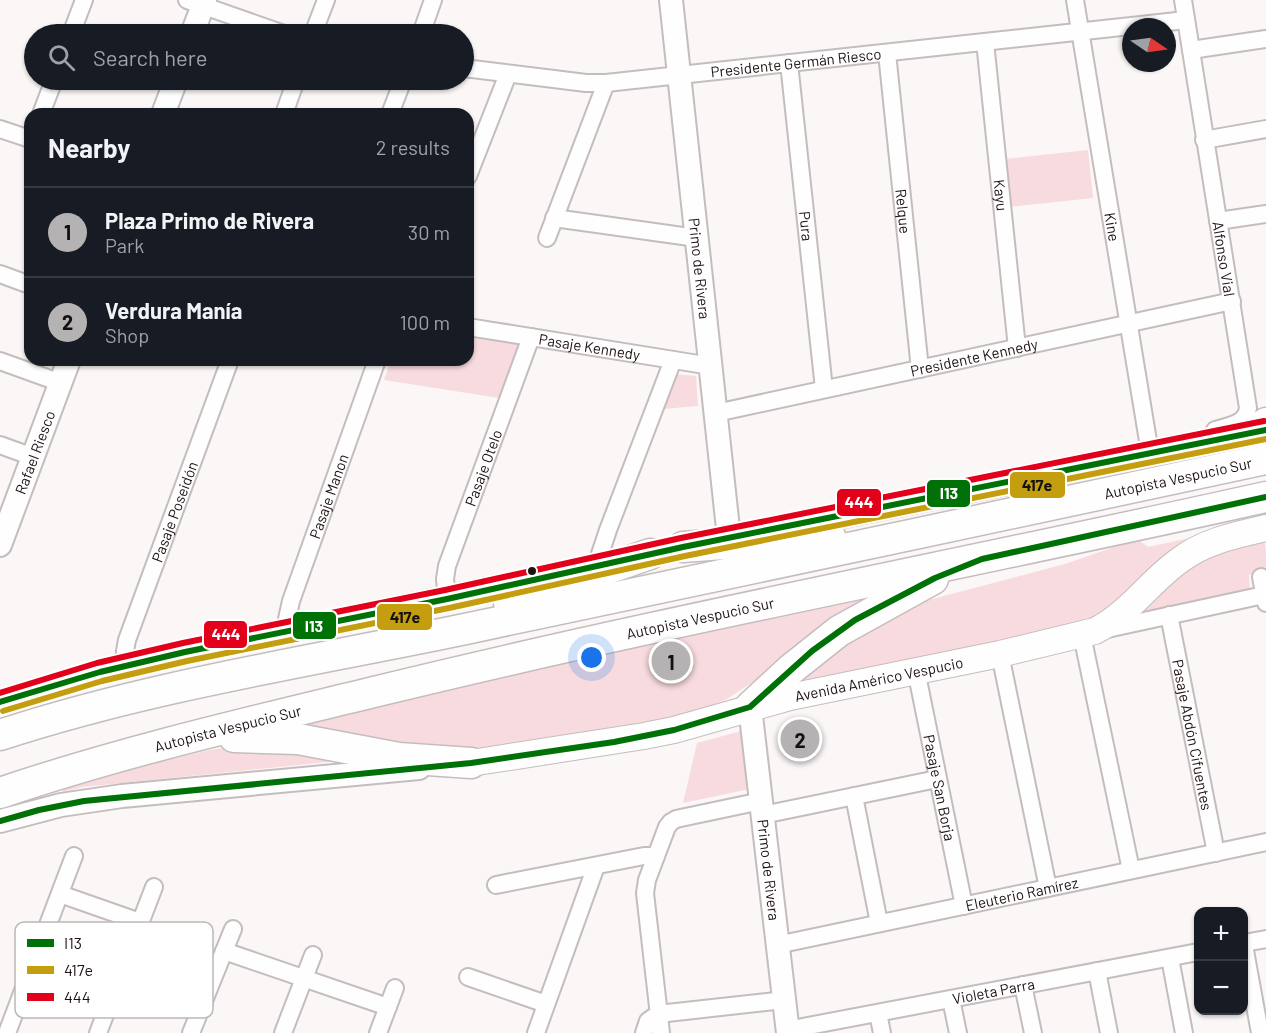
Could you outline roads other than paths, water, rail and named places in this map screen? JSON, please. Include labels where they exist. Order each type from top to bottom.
[{"type":"highway","name":"Autopista Vespucio Sur","points":[[0,735],[57,717],[152,693],[1266,459]]},
{"type":"highway","name":"Autopista Vespucio Sur","points":[[0,793],[156,745],[545,650],[1266,497]]},
{"type":"highway","points":[[684,547],[943,528]]},
{"type":"highway","points":[[379,647],[650,554]]},
{"type":"highway","points":[[750,707],[790,670],[847,625],[935,578],[982,559]]},
{"type":"highway","points":[[156,745],[208,739],[280,738],[317,742],[399,758],[471,763]]},
{"type":"main road","name":"Primo de Rivera","points":[[671,0],[729,538]]},
{"type":"main road","points":[[194,24],[198,2]]},
{"type":"main road","points":[[165,108],[172,90]]},
{"type":"main road","name":"Rafael Riesco","points":[[2,533],[67,366]]},
{"type":"main road","points":[[0,702],[126,665],[1262,428]]},
{"type":"main road","name":"Avenida Américo Vespucio","points":[[0,821],[61,805],[122,796],[471,763],[644,736],[750,707],[1000,654],[1089,633],[1108,625],[1134,604],[1169,568],[1196,549],[1224,538],[1266,528]]},
{"type":"main road","name":"Primo de Rivera","points":[[750,707],[787,1031]]},
{"type":"street","points":[[75,24],[84,0]]},
{"type":"street","points":[[317,24],[326,0]]},
{"type":"street","points":[[425,24],[433,0]]},
{"type":"street","name":"Kine","points":[[1076,0],[1150,453]]},
{"type":"street","name":"Alfonso Vial","points":[[1150,453],[1238,422],[1245,417],[1248,408],[1183,0]]},
{"type":"street","points":[[198,2],[257,24]]},
{"type":"street","name":"Presidente Germán Riesco","points":[[474,69],[586,83],[606,83],[1186,20]]},
{"type":"street","points":[[1191,50],[1266,39]]},
{"type":"street","name":"Kayu","points":[[985,42],[1017,348]]},
{"type":"street","name":"Relque","points":[[887,52],[920,369]]},
{"type":"street","name":"Pura","points":[[789,63],[824,389]]},
{"type":"street","points":[[474,161],[508,74]]},
{"type":"street","points":[[547,238],[606,83]]},
{"type":"street","points":[[44,108],[50,90]]},
{"type":"street","points":[[286,108],[292,90]]},
{"type":"street","points":[[392,108],[399,90]]},
{"type":"street","points":[[0,129],[24,137]]},
{"type":"street","points":[[1204,140],[1266,129]]},
{"type":"street","points":[[1218,221],[1266,214]]},
{"type":"street","points":[[554,218],[697,238]]},
{"type":"street","points":[[0,274],[24,283]]},
{"type":"street","name":"Presidente Kennedy","points":[[716,413],[1232,301]]},
{"type":"street","name":"Pasaje Kennedy","points":[[474,328],[711,366]]},
{"type":"street","name":"Pasaje Otelo","points":[[447,599],[445,579],[447,566],[531,337]]},
{"type":"street","points":[[596,566],[673,360]]},
{"type":"street","points":[[0,361],[61,383]]},
{"type":"street","name":"Pasaje Poseidón","points":[[126,665],[127,640],[228,366]]},
{"type":"street","name":"Pasaje Manon","points":[[289,631],[287,619],[291,601],[375,366]]},
{"type":"street","points":[[0,445],[33,457]]},
{"type":"street","points":[[1131,870],[1089,633],[1169,615],[1265,599],[1261,577]]},
{"type":"street","name":"Pasaje Abdón Cifuentes","points":[[1169,615],[1216,853]]},
{"type":"street","points":[[1000,654],[1048,888]]},
{"type":"street","name":"Pasaje San Borja","points":[[916,670],[964,906]]},
{"type":"street","points":[[661,1033],[644,899],[647,880],[671,822],[854,796],[937,779]]},
{"type":"street","points":[[854,796],[879,924]]},
{"type":"street","name":"Eleuterio Ramírez","points":[[777,945],[1266,842]]},
{"type":"street","points":[[49,922],[74,856]]},
{"type":"street","points":[[496,885],[644,856],[656,856]]},
{"type":"street","points":[[536,1033],[596,866]]},
{"type":"street","points":[[60,894],[140,922],[154,886]]},
{"type":"street","points":[[213,978],[233,929]]},
{"type":"street","points":[[1248,943],[1266,939]]},
{"type":"street","points":[[224,951],[388,1007]]},
{"type":"street","name":"Violeta Parra","points":[[787,1031],[1194,953]]},
{"type":"street","points":[[283,1033],[313,955]]},
{"type":"street","points":[[1170,957],[1184,1033]]},
{"type":"street","points":[[1247,961],[1260,1033]]},
{"type":"street","points":[[1097,971],[1109,1033]]},
{"type":"street","points":[[468,977],[546,1004]]},
{"type":"street","points":[[1023,985],[1033,1033]]},
{"type":"street","points":[[378,1033],[395,988]]},
{"type":"street","points":[[951,999],[958,1033]]},
{"type":"street","points":[[644,1033],[648,1021],[658,1014],[784,1000]]},
{"type":"street","points":[[7,1033],[15,1012]]},
{"type":"street","points":[[878,1013],[882,1033]]},
{"type":"street","points":[[98,1033],[104,1018]]},
{"type":"street","points":[[191,1033],[197,1018]]},
{"type":"place","name":"Plaza Primo de Rivera","points":[[671,661]]},
{"type":"place","name":"Verdura Manía","points":[[800,739]]}]
